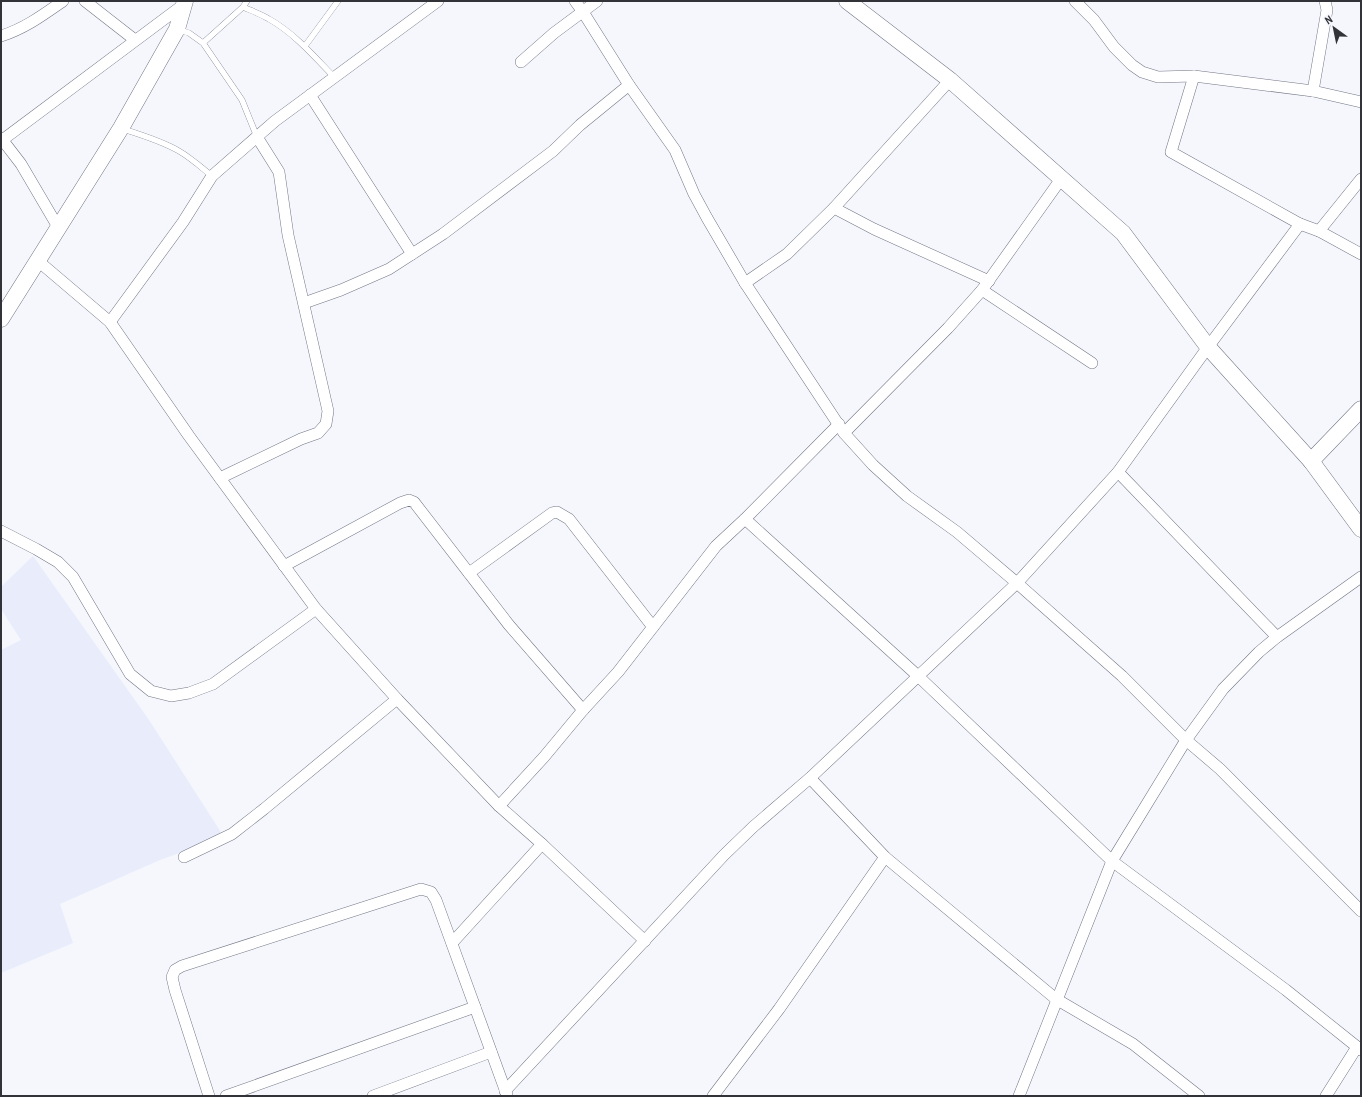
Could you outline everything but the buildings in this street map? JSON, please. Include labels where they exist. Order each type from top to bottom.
[{"type":"street","points":[[1,36],[15,32],[62,1]]},
{"type":"street","points":[[85,1],[135,40]]},
{"type":"street","points":[[110,322],[183,222],[212,176],[258,137],[274,121],[438,1]]},
{"type":"street","points":[[575,1],[628,85],[675,150],[694,194],[745,283],[842,428],[873,465],[907,496],[957,532],[1122,676],[1186,740],[1220,768],[1361,911]]},
{"type":"street","points":[[521,62],[554,33],[597,1]]},
{"type":"street","points":[[847,1],[950,80],[1123,233],[1208,347],[1311,461],[1361,529]]},
{"type":"street","points":[[1075,1],[1094,20],[1114,47],[1132,66],[1142,72],[1158,77],[1194,76],[1312,91],[1361,102]]},
{"type":"street","points":[[1312,91],[1327,10],[1325,1]]},
{"type":"street","points":[[58,227],[21,164],[2,139],[184,3]]},
{"type":"street","points":[[3,308],[38,260],[121,128],[176,29],[184,3]]},
{"type":"street","points":[[1194,76],[1171,152],[1300,224],[1319,231],[1361,254]]},
{"type":"street","points":[[745,283],[787,254],[834,208],[950,80]]},
{"type":"street","points":[[304,303],[341,290],[389,269],[443,234],[553,151],[580,125],[628,85]]},
{"type":"street","points":[[310,95],[412,254]]},
{"type":"street","points":[[220,478],[301,439],[318,433],[326,424],[328,411],[288,235],[279,172],[258,137]]},
{"type":"street","points":[[499,806],[618,672],[716,546],[948,328],[985,286],[1061,179]]},
{"type":"street","points":[[1319,231],[1361,179]]},
{"type":"street","points":[[834,208],[985,286],[1092,364]]},
{"type":"street","points":[[209,1096],[175,990],[172,978],[175,970],[182,966],[421,889],[431,892],[436,900],[506,1093],[724,855],[753,827],[810,778],[1017,583],[1118,472],[1208,347],[1300,224]]},
{"type":"street","points":[[38,260],[110,322],[220,478],[316,609],[499,806],[542,844],[644,941]]},
{"type":"street","points":[[1311,461],[1361,409]]},
{"type":"street","points":[[1118,472],[1277,637]]},
{"type":"street","points":[[284,566],[400,503],[409,500],[414,502],[509,624],[583,710]]},
{"type":"street","points":[[469,573],[552,513],[557,512],[569,519],[653,627]]},
{"type":"street","points":[[745,519],[918,676],[1112,861],[1286,990],[1359,1048],[1326,1096]]},
{"type":"street","points":[[1,531],[36,548],[58,562],[73,576],[130,674],[151,691],[171,696],[189,693],[213,684],[316,609]]},
{"type":"street","points":[[1019,1096],[1056,999],[1112,861],[1186,740],[1223,689],[1259,652],[1277,637],[1361,577]]},
{"type":"street","points":[[184,857],[232,834],[398,699]]},
{"type":"street","points":[[810,778],[885,857],[1056,999],[1133,1044],[1199,1096]]},
{"type":"street","points":[[452,943],[542,844]]},
{"type":"street","points":[[713,1096],[779,1009],[885,857]]},
{"type":"street","points":[[226,1096],[475,1007]]},
{"type":"street","points":[[372,1096],[491,1052]]},
{"type":"lane","points":[[204,43],[244,7],[247,1]]},
{"type":"lane","points":[[305,46],[338,1]]},
{"type":"lane","points":[[244,7],[269,18],[305,46],[334,77]]},
{"type":"lane","points":[[176,29],[190,33],[204,43],[242,100],[258,137]]},
{"type":"lane","points":[[121,128],[152,139],[179,151],[212,176]]},
{"type":"shaded area","points":[[33,556],[149,720],[224,837],[160,860],[60,904],[73,943],[1,973],[1,650],[21,640],[1,609],[1,587]]}]
